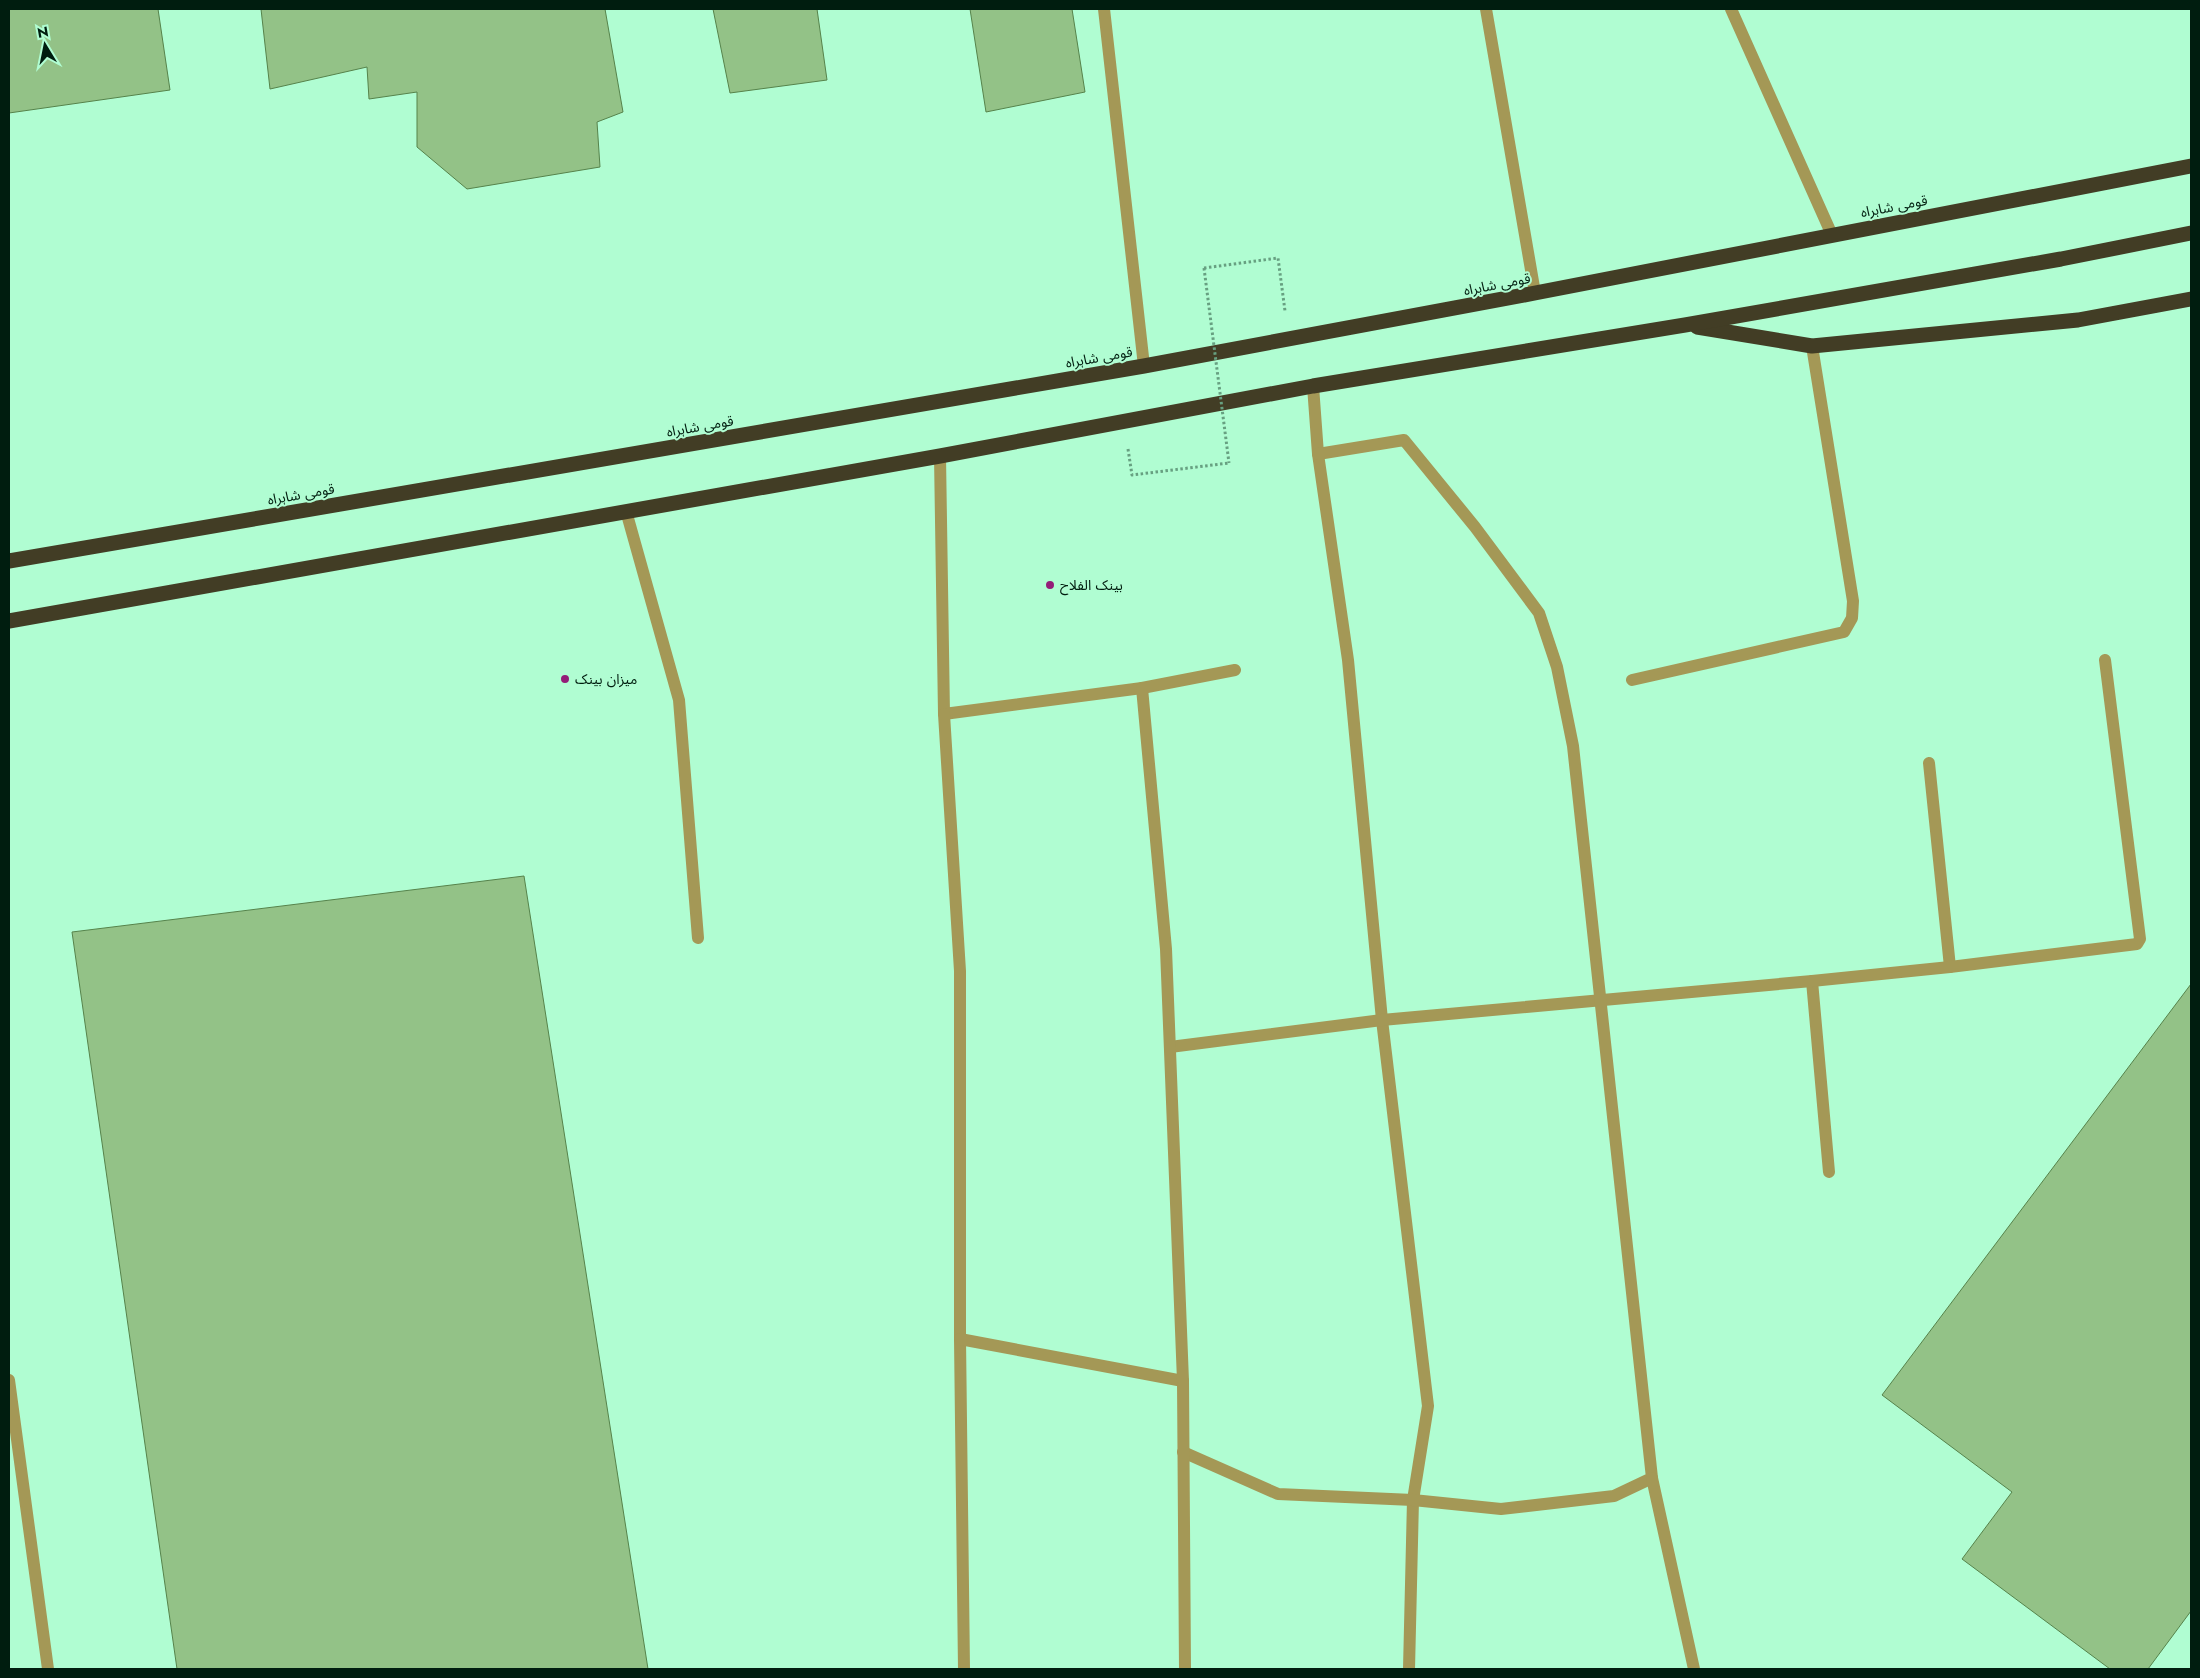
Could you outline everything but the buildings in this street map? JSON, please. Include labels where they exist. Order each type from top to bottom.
[{"type":"highway","name":"قومی شاہراہ","points":[[9,561],[1144,366],[1534,294],[2191,166]]},
{"type":"highway","points":[[9,622],[940,456],[1313,386],[1684,325],[2061,259],[2191,233]]},
{"type":"highway","points":[[1684,325],[1812,346],[2078,320],[2191,299]]},
{"type":"street","points":[[1104,9],[1144,366]]},
{"type":"street","points":[[1486,9],[1534,294]]},
{"type":"street","points":[[1731,9],[1832,235]]},
{"type":"street","points":[[1632,680],[1844,632],[1852,618],[1853,601],[1812,346]]},
{"type":"street","points":[[1313,386],[1318,454],[1348,660],[1382,1020],[1428,1406],[1413,1500],[1409,1669]]},
{"type":"street","points":[[1318,454],[1404,440],[1474,527],[1539,613],[1557,667],[1573,746],[1652,1478],[1694,1669]]},
{"type":"street","points":[[940,456],[944,714],[960,971],[960,1339],[964,1669]]},
{"type":"street","points":[[626,511],[679,700],[698,938]]},
{"type":"street","points":[[1170,1047],[1382,1020],[1812,981],[1950,967],[2137,944],[2140,939],[2105,660]]},
{"type":"street","points":[[944,714],[1142,688],[1235,670]]},
{"type":"street","points":[[1142,688],[1166,949],[1183,1381],[1185,1669]]},
{"type":"street","points":[[1929,763],[1950,967]]},
{"type":"street","points":[[1812,981],[1829,1172]]},
{"type":"street","points":[[960,1339],[1183,1381]]},
{"type":"street","points":[[9,1380],[48,1669]]},
{"type":"street","points":[[1183,1452],[1278,1494],[1413,1500],[1501,1509],[1614,1496],[1652,1478]]},
{"type":"path","points":[[1132,475],[1229,463],[1204,268],[1278,258],[1288,339]]},
{"type":"place","name":"بینک الفلاح","points":[[1050,585]]},
{"type":"place","name":"میزان بینک","points":[[565,679]]}]
